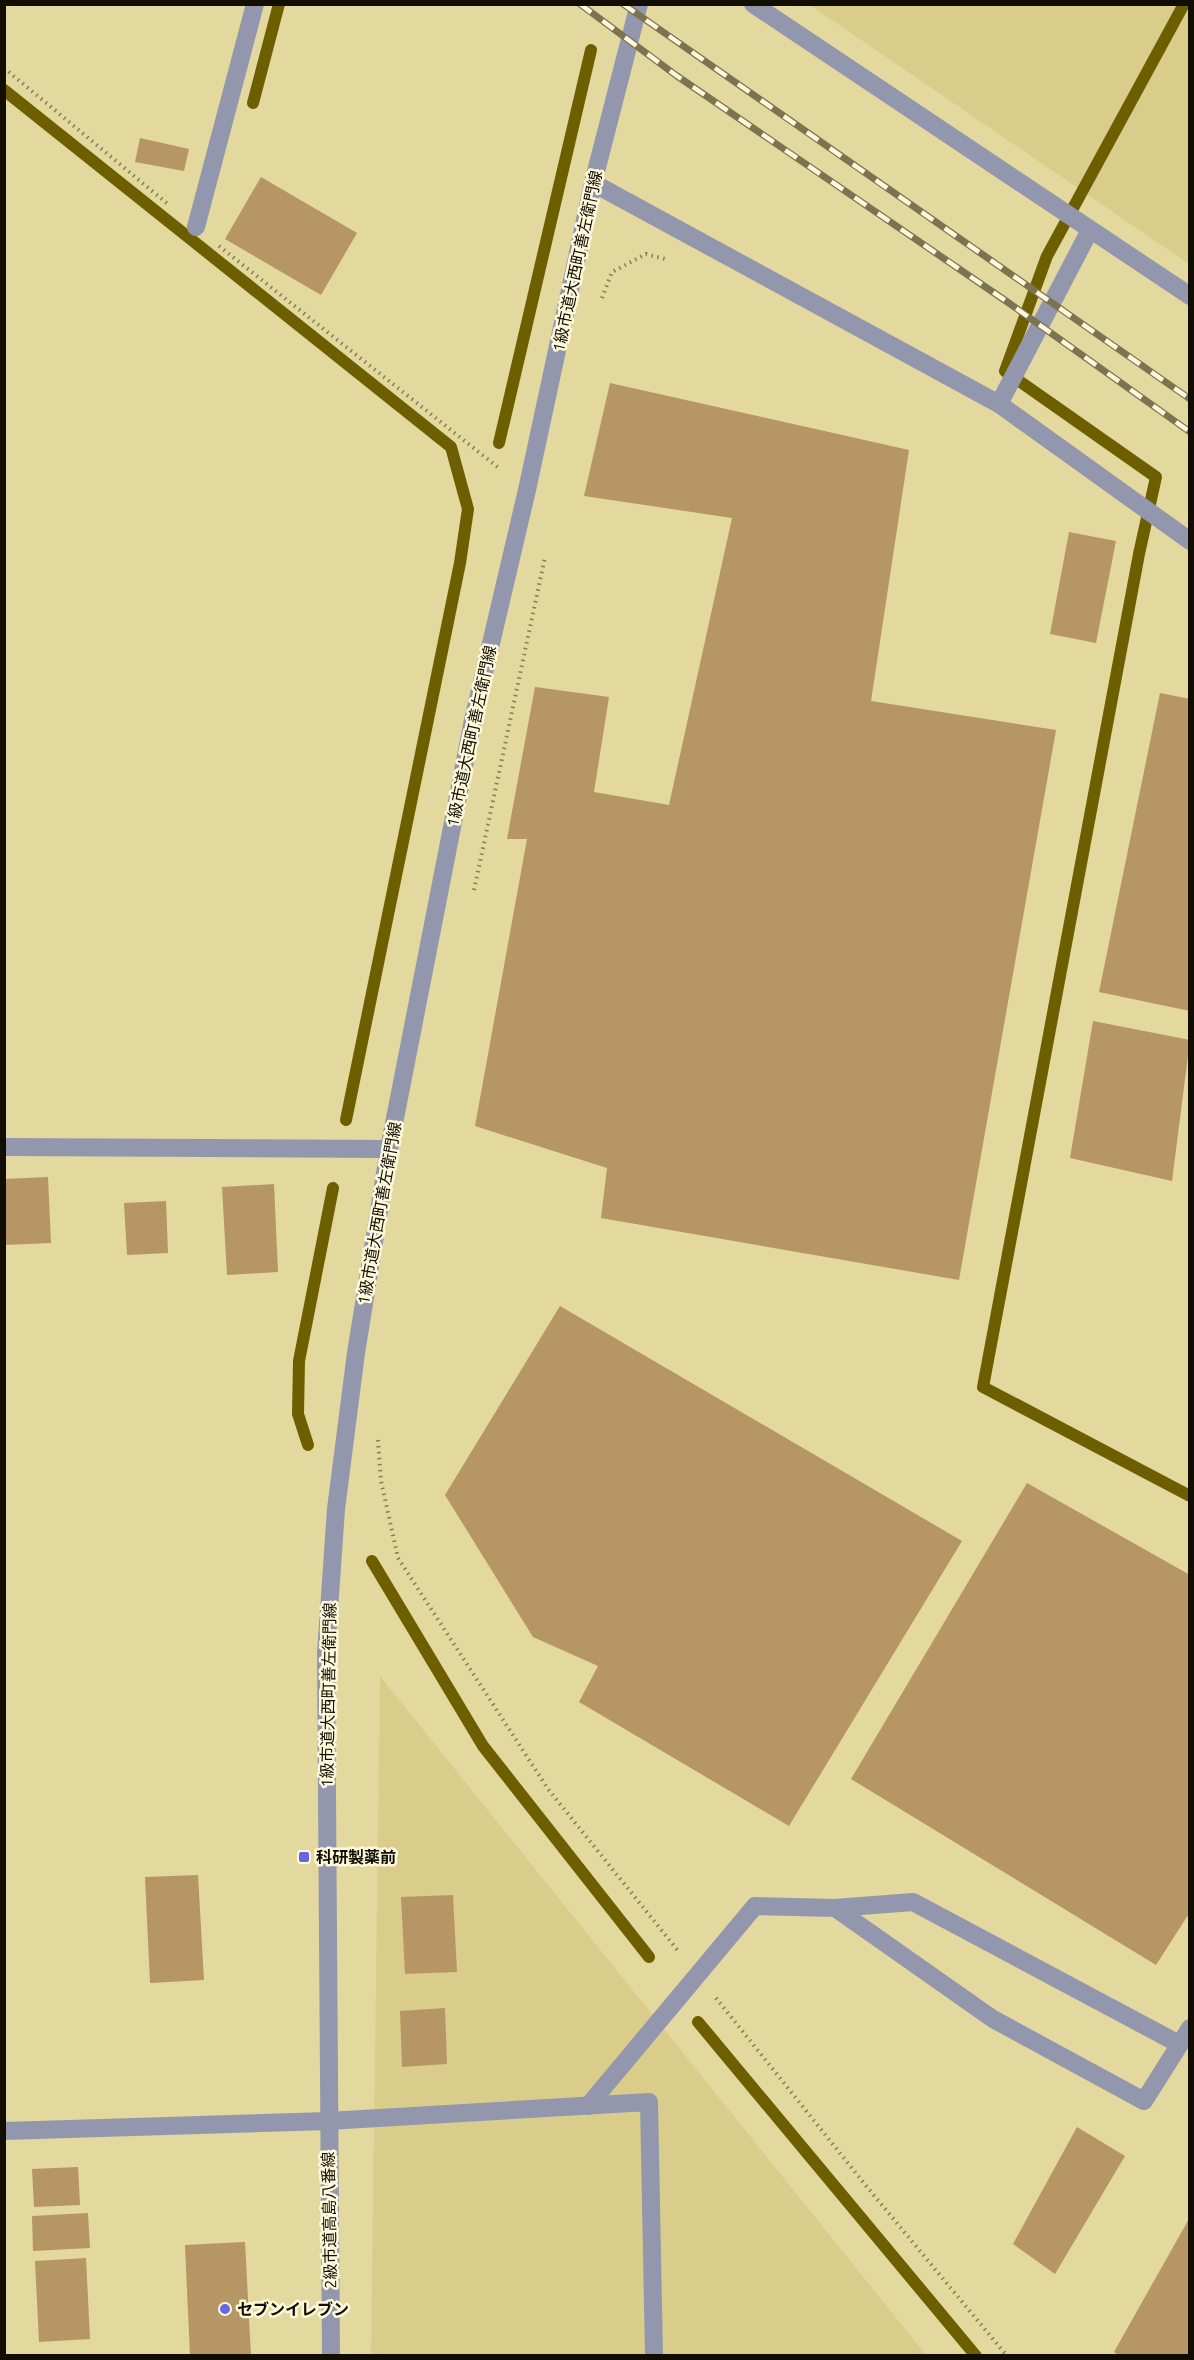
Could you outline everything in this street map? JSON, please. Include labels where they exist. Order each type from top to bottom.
[{"type":"street","points":[[196,227],[255,4]]},
{"type":"street","name":"1級市道大西町善左衛門線","points":[[328,2121],[326,1653],[336,1509],[353,1375],[389,1149],[473,720],[593,183],[639,4]]},
{"type":"street","points":[[753,4],[1190,296]]},
{"type":"street","points":[[593,183],[999,404],[1190,541]]},
{"type":"street","points":[[999,404],[1090,230]]},
{"type":"street","points":[[4,1146],[389,1149]]},
{"type":"street","points":[[588,2106],[755,1906],[835,1908],[913,1902],[1179,2044]]},
{"type":"street","points":[[835,1908],[993,2019],[1144,2101],[1190,2028]]},
{"type":"street","points":[[4,2131],[328,2121],[649,2102],[654,2355]]},
{"type":"street","name":"2級市道高島八番線","points":[[328,2121],[331,2355]]},
{"type":"path","points":[[4,68],[196,227],[526,490]]},
{"type":"path","points":[[600,302],[612,272],[645,254],[675,261]]},
{"type":"path","points":[[472,899],[547,548]]},
{"type":"path","points":[[378,1438],[381,1481],[398,1558],[548,1789],[681,1955]]},
{"type":"path","points":[[711,1992],[859,2177],[1007,2355]]},
{"type":"shaded area","points":[[810,5],[1189,5],[1189,264]]},
{"type":"shaded area","points":[[380,1676],[926,2355],[371,2355]]},
{"type":"building","points":[[140,138],[189,149],[184,171],[135,162]]},
{"type":"building","points":[[261,177],[357,233],[321,295],[225,239]]},
{"type":"building","points":[[610,383],[909,450],[871,701],[1056,730],[959,1280],[601,1218],[607,1168],[475,1126],[527,839],[507,839],[535,687],[609,697],[594,792],[669,805],[732,518],[584,496]]},
{"type":"building","points":[[1069,532],[1116,541],[1096,643],[1050,634]]},
{"type":"building","points":[[1160,693],[1190,699],[1190,1011],[1099,992]]},
{"type":"building","points":[[1093,1021],[1190,1040],[1172,1181],[1070,1158]]},
{"type":"building","points":[[48,1177],[51,1243],[4,1245],[4,1179]]},
{"type":"building","points":[[274,1184],[278,1272],[227,1275],[222,1187]]},
{"type":"building","points":[[166,1201],[168,1253],[127,1255],[124,1203]]},
{"type":"building","points":[[560,1306],[962,1541],[789,1826],[579,1702],[598,1666],[533,1637],[445,1495]]},
{"type":"building","points":[[1027,1483],[1190,1575],[1190,1912],[1156,1965],[851,1779]]},
{"type":"building","points":[[198,1875],[204,1980],[150,1983],[145,1877]]},
{"type":"building","points":[[453,1895],[457,1972],[405,1974],[401,1897]]},
{"type":"building","points":[[445,2008],[447,2064],[402,2067],[400,2011]]},
{"type":"building","points":[[1077,2127],[1125,2156],[1055,2274],[1013,2244]]},
{"type":"building","points":[[78,2167],[80,2205],[34,2207],[32,2169]]},
{"type":"building","points":[[88,2213],[90,2248],[33,2251],[32,2216]]},
{"type":"building","points":[[1190,2217],[1190,2356],[1120,2356],[1114,2352]]},
{"type":"building","points":[[245,2242],[251,2356],[190,2356],[185,2245]]},
{"type":"building","points":[[86,2258],[90,2339],[39,2342],[35,2261]]},
{"type":"waterway","points":[[253,103],[279,4]]},
{"type":"waterway","points":[[1184,4],[1047,256],[1005,371],[1156,477],[1139,554],[983,1387],[1190,1496]]},
{"type":"waterway","points":[[499,443],[591,50]]},
{"type":"waterway","points":[[4,90],[451,447],[468,509],[460,563],[346,1120]]},
{"type":"waterway","points":[[308,1445],[298,1414],[299,1361],[333,1188]]},
{"type":"waterway","points":[[372,1561],[483,1746],[649,1957]]},
{"type":"waterway","points":[[698,2022],[976,2356]]},
{"type":"railway","points":[[580,4],[677,76],[1006,301],[1190,432]]},
{"type":"railway","points":[[623,4],[1190,399]]},
{"type":"place","name":"科研製薬前","points":[[304,1857]]},
{"type":"place","name":"セブンイレブン","points":[[225,2309]]}]
